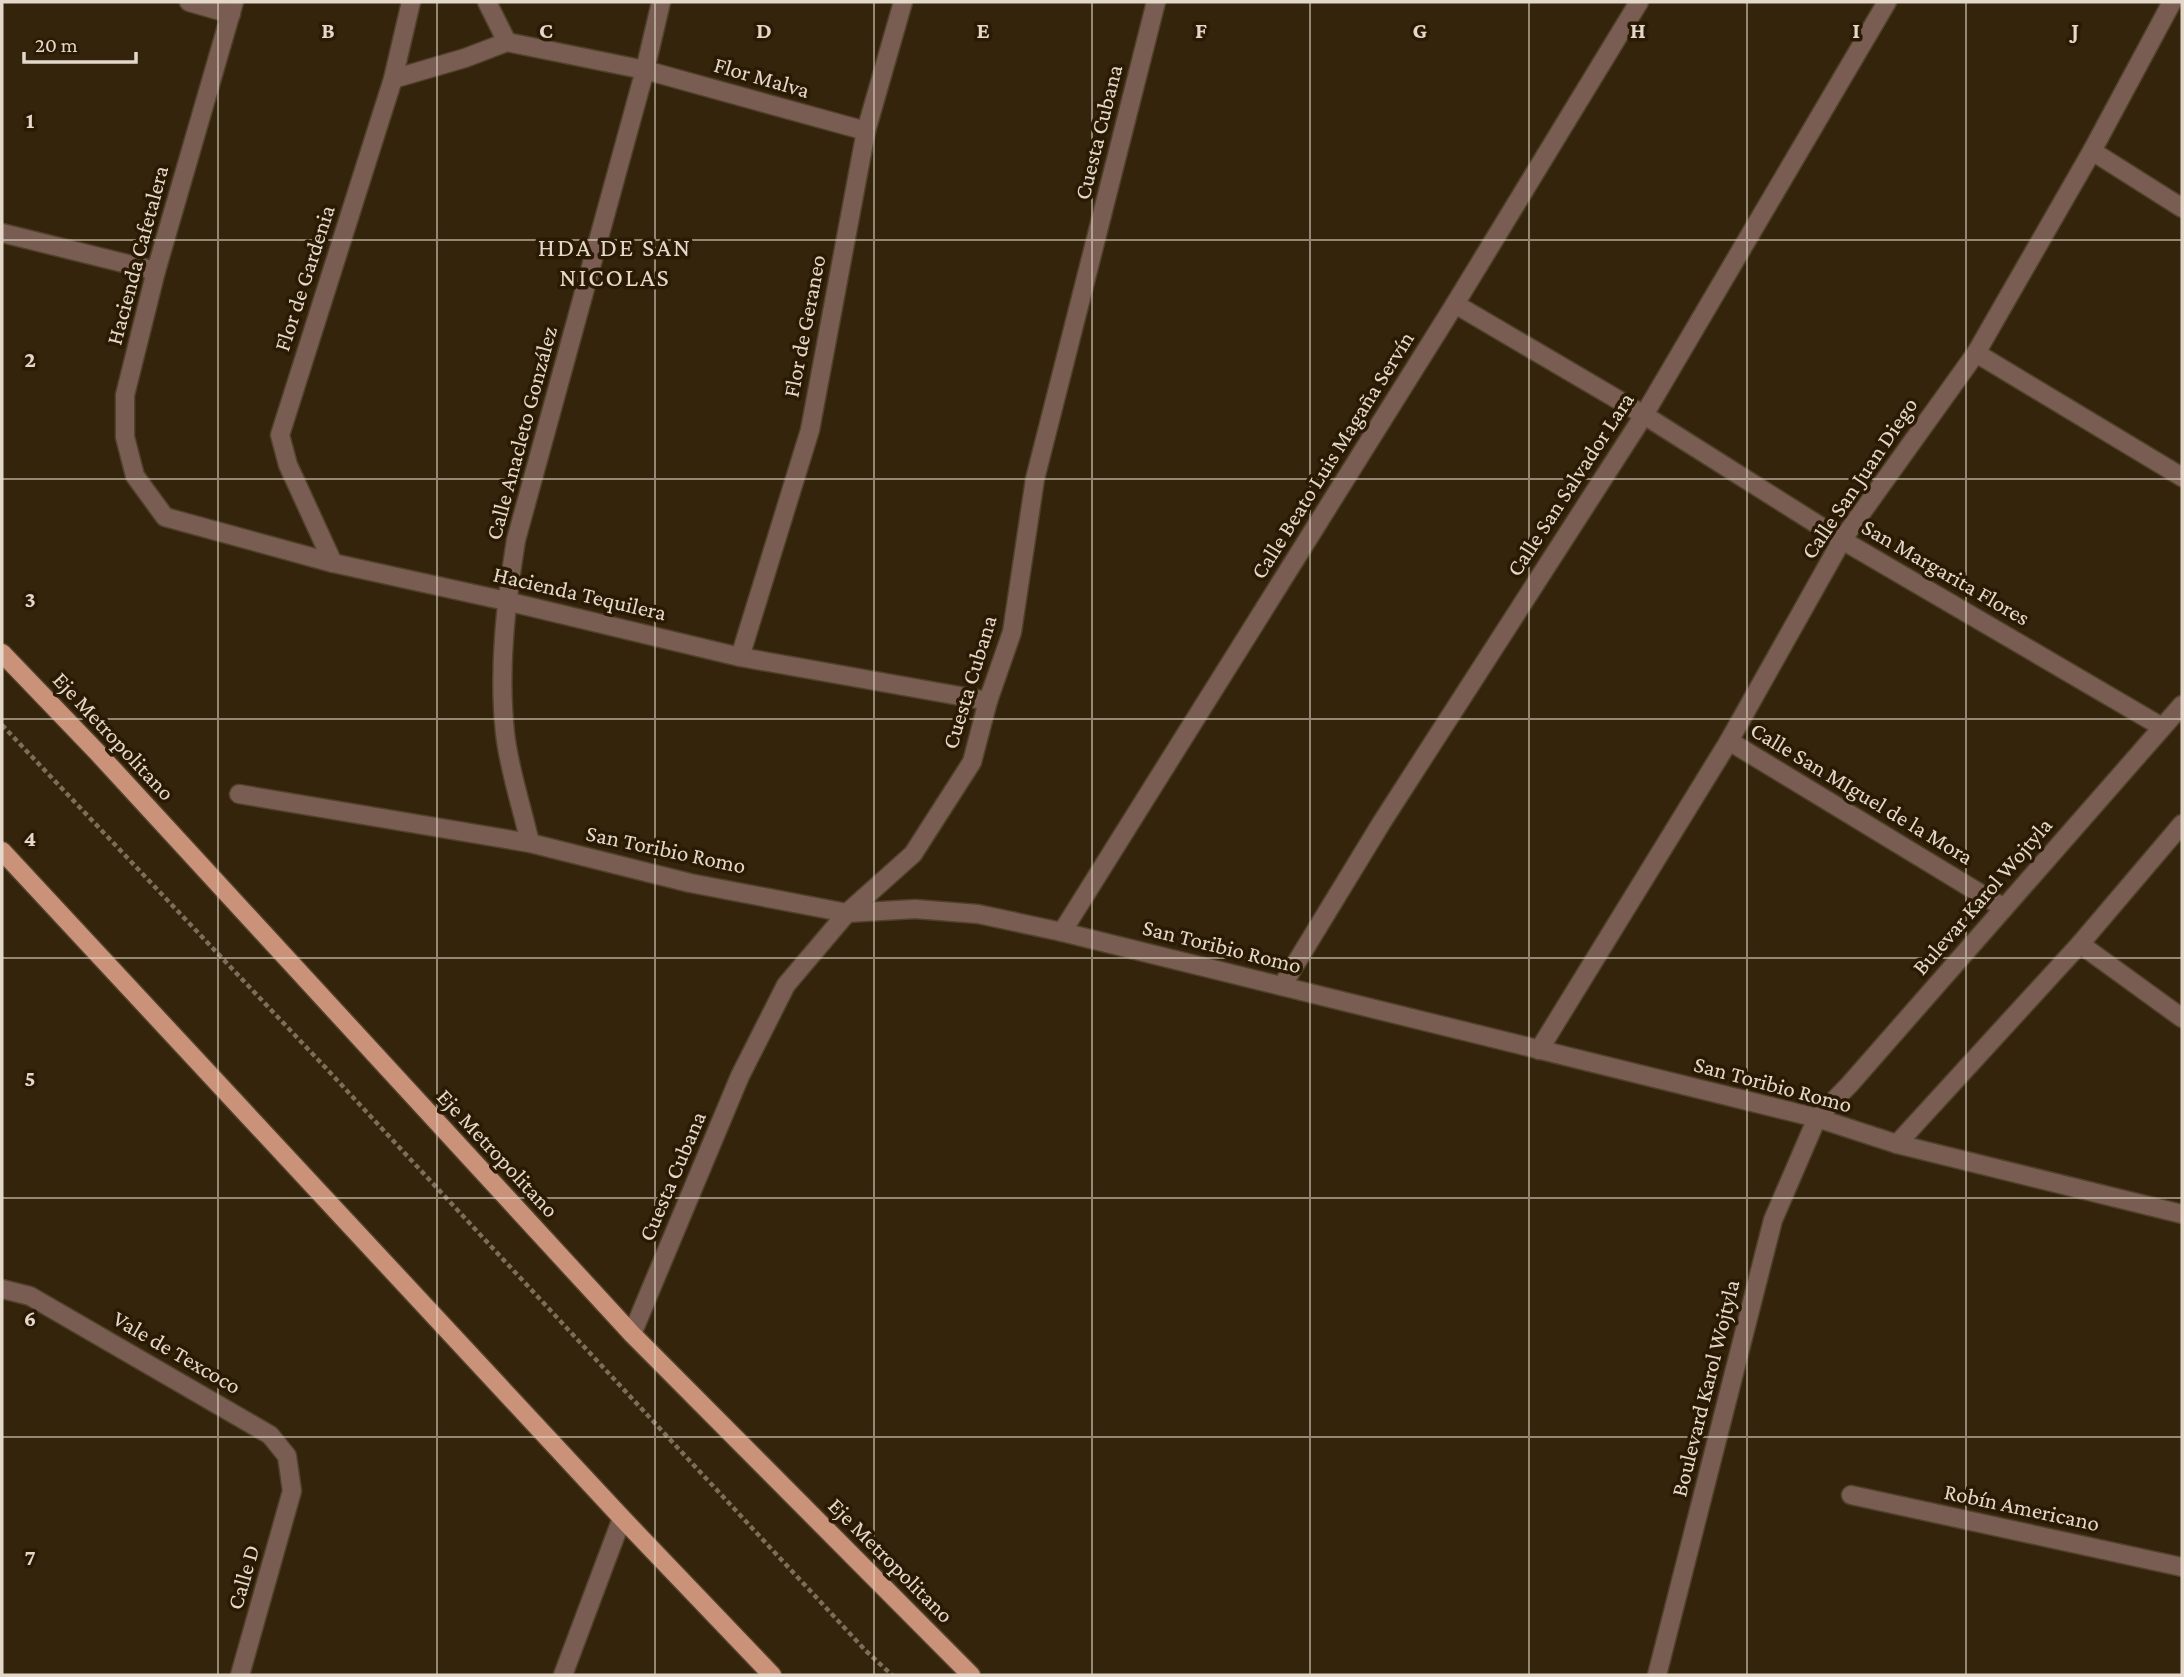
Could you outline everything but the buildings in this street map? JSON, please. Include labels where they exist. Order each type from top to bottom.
[{"type":"main road","name":"Eje Metropolitano","points":[[2,653],[107,762],[632,1334],[971,1675]]},
{"type":"main road","points":[[2,851],[622,1518],[772,1675]]},
{"type":"street","points":[[189,2],[233,8]]},
{"type":"street","name":"Flor de Gardenia","points":[[333,563],[288,465],[280,435],[393,79],[411,2]]},
{"type":"street","points":[[393,79],[465,58],[507,42],[487,2]]},
{"type":"street","name":"Calle Anacleto González","points":[[530,843],[505,733],[503,647],[506,601],[516,540],[645,70],[661,2]]},
{"type":"street","name":"Flor de Geraneo","points":[[740,657],[810,430],[866,131],[903,2]]},
{"type":"street","name":"Cuesta Cubana","points":[[632,1334],[740,1076],[786,985],[847,913],[913,854],[972,762],[988,701],[1012,632],[1035,479],[1156,2]]},
{"type":"street","name":"Calle Beato Luis Magaña Servín","points":[[1062,932],[1455,304],[1639,2]]},
{"type":"street","name":"Calle San Salvador Lara","points":[[1282,986],[1382,822],[1644,415],[1887,2]]},
{"type":"street","name":"Calle San Juan Diego","points":[[1539,1050],[1730,741],[1842,540],[1976,353],[2092,151],[2172,2]]},
{"type":"street","name":"Hacienda Cafetalera","points":[[165,517],[135,476],[125,437],[125,395],[156,271],[233,8]]},
{"type":"street","name":"Flor Malva","points":[[507,42],[645,70],[866,131]]},
{"type":"street","points":[[2092,151],[2182,208]]},
{"type":"street","points":[[2,233],[156,271]]},
{"type":"street","name":"San Margarita Flores","points":[[1455,304],[1644,415],[1842,540],[2162,727]]},
{"type":"street","points":[[1976,353],[2182,477]]},
{"type":"street","name":"Hacienda Tequilera","points":[[165,517],[333,563],[740,657],[988,701]]},
{"type":"street","name":"Bulevar Karol Wojtyla","points":[[1817,1118],[1850,1084],[2182,705]]},
{"type":"street","name":"Calle San MIguel de la Mora","points":[[1730,741],[2004,908]]},
{"type":"street","name":"San Toribio Romo","points":[[239,794],[530,843],[690,883],[847,913],[915,909],[978,914],[1062,932],[1817,1118],[1897,1144],[2182,1214]]},
{"type":"street","points":[[1897,1144],[2080,944],[2182,824]]},
{"type":"street","points":[[2080,944],[2182,1018]]},
{"type":"street","name":"Boulevard Karol Wojtyla","points":[[1657,1675],[1773,1220],[1817,1118]]},
{"type":"street","name":"Vale de Texcoco","points":[[2,1289],[30,1296],[270,1435],[287,1456],[292,1491]]},
{"type":"street","name":"Calle D","points":[[240,1675],[292,1491]]},
{"type":"street","name":"Robín Americano","points":[[1851,1495],[2182,1567]]},
{"type":"street","points":[[563,1675],[622,1518]]},
{"type":"path","points":[[2,724],[324,1066],[866,1651],[892,1675]]},
{"type":"district","name":"HDA DE SAN NICOLAS","points":[[615,262]]}]
